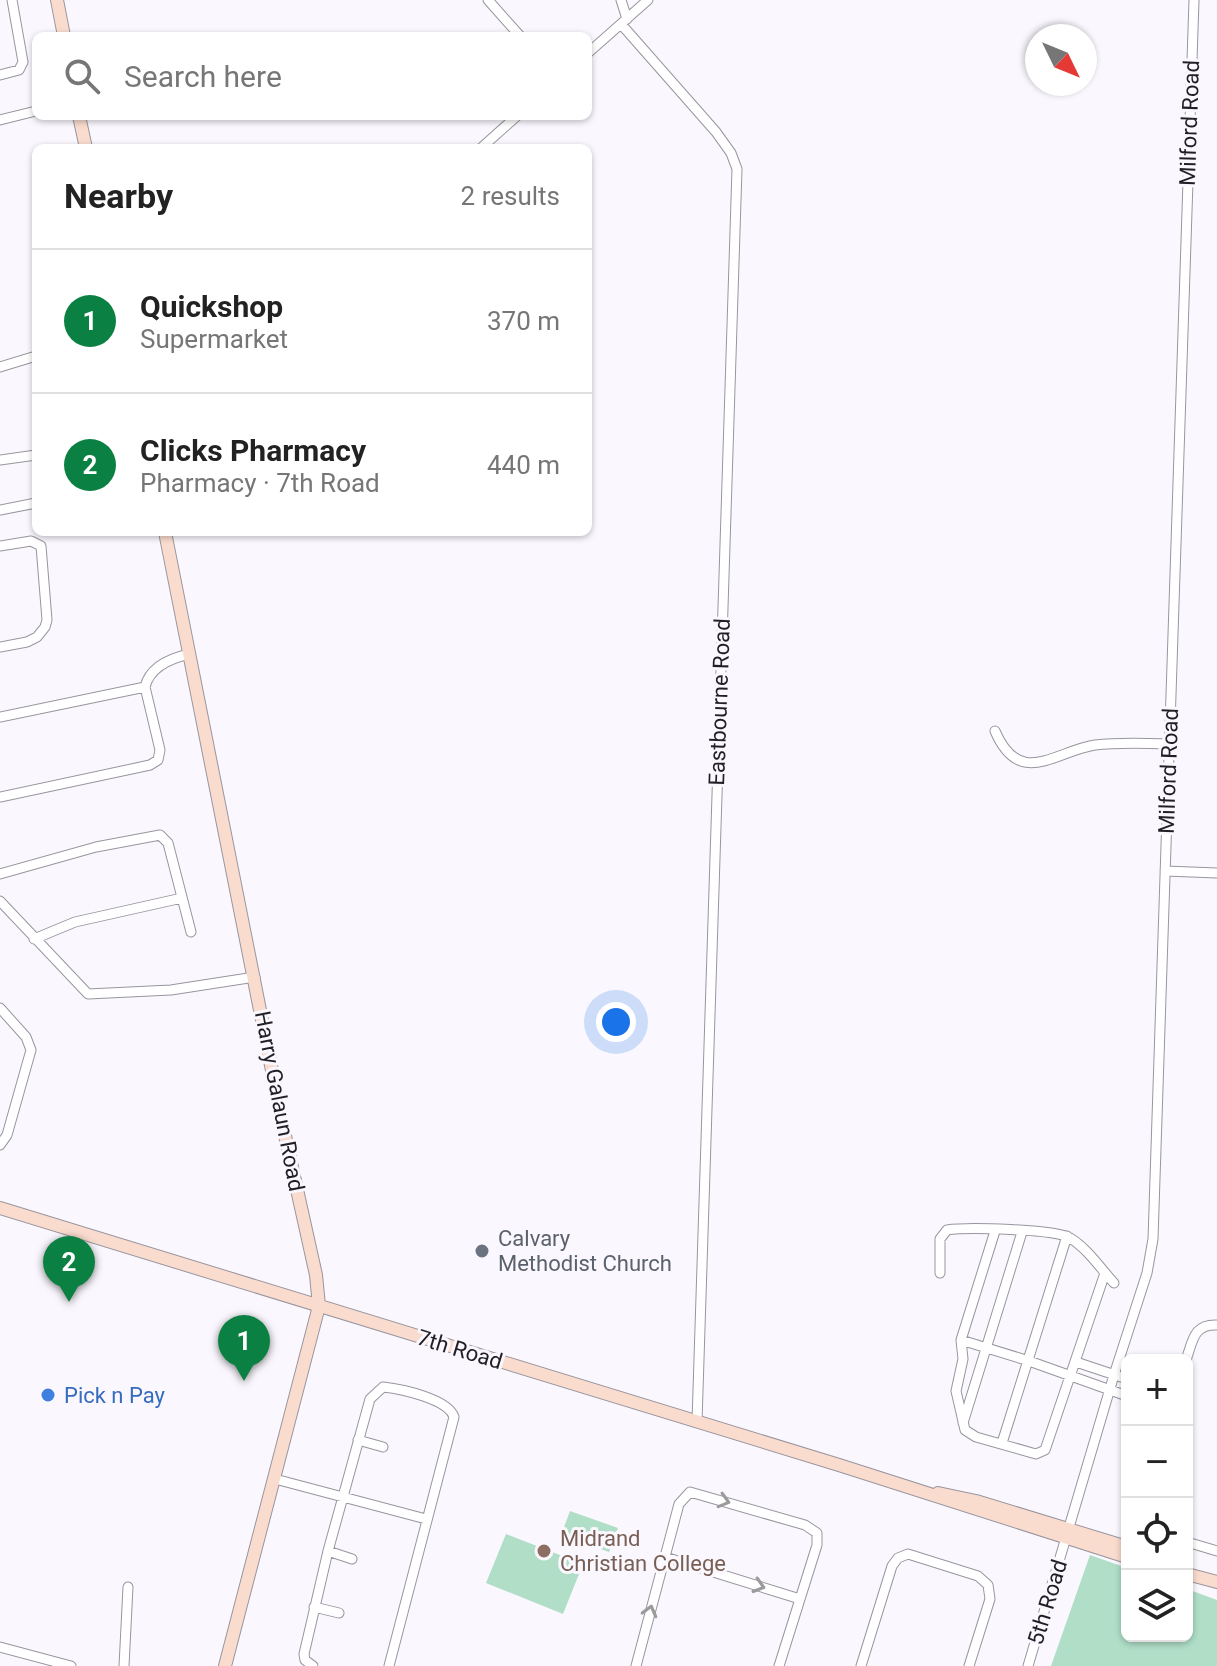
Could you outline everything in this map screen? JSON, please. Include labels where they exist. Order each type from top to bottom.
[{"type":"street","points":[[0,75],[19,70],[23,63],[12,0]]},
{"type":"street","points":[[57,0],[63,32]]},
{"type":"street","points":[[488,0],[516,32]]},
{"type":"street","points":[[621,0],[624,21]]},
{"type":"street","points":[[592,49],[648,0]]},
{"type":"street","name":"Milford Road","points":[[1068,1534],[1147,1273],[1153,1239],[1194,0]]},
{"type":"street","name":"Eastbourne Road","points":[[624,21],[725,143],[737,169],[697,1422]]},
{"type":"street","points":[[0,120],[32,112]]},
{"type":"street","points":[[80,120],[85,144]]},
{"type":"street","points":[[486,144],[512,120]]},
{"type":"street","points":[[0,367],[32,357]]},
{"type":"street","points":[[0,460],[32,456]]},
{"type":"street","points":[[0,510],[32,504]]},
{"type":"street","name":"Harry Galaun Road","points":[[166,536],[316,1275],[319,1306],[225,1666]]},
{"type":"street","points":[[0,546],[31,541],[41,546],[47,620],[37,637],[0,647]]},
{"type":"street","points":[[0,797],[154,763],[160,756],[160,750],[145,687],[148,677],[160,665],[190,654]]},
{"type":"street","points":[[0,717],[145,687]]},
{"type":"street","points":[[995,731],[1006,752],[1018,759],[1038,762],[1051,761],[1092,745],[1169,744]]},
{"type":"street","points":[[0,874],[96,847],[160,835],[168,843],[191,932]]},
{"type":"street","points":[[1165,871],[1217,873]]},
{"type":"street","points":[[34,939],[75,922],[182,898]]},
{"type":"street","points":[[0,901],[88,994],[171,990],[255,977]]},
{"type":"street","points":[[0,1008],[26,1037],[31,1050],[7,1135],[0,1145]]},
{"type":"street","name":"7th Road","points":[[0,1208],[958,1505],[1121,1546]]},
{"type":"street","points":[[940,1273],[940,1239],[944,1231],[1022,1232],[1067,1236],[1114,1283]]},
{"type":"street","points":[[995,1231],[961,1340],[963,1359],[956,1391],[962,1426],[971,1435],[1036,1454],[1045,1450],[1105,1273]]},
{"type":"street","points":[[962,1426],[1022,1232]]},
{"type":"street","points":[[1002,1443],[1067,1236]]},
{"type":"street","points":[[1188,1354],[1198,1329],[1207,1324],[1217,1325]]},
{"type":"street","points":[[961,1340],[1121,1394]]},
{"type":"street","points":[[1076,1362],[1121,1377]]},
{"type":"street","points":[[1093,1384],[1098,1370]]},
{"type":"street","points":[[313,1666],[305,1660],[304,1654],[328,1551],[370,1399],[383,1387],[438,1401],[450,1407],[454,1417],[389,1666]]},
{"type":"street","points":[[358,1440],[383,1447]]},
{"type":"street","points":[[275,1479],[426,1519]]},
{"type":"street","points":[[636,1666],[679,1504],[690,1492],[805,1525],[817,1533],[818,1539],[779,1666]]},
{"type":"street","name":"7th Road","points":[[1068,1534],[1121,1555]]},
{"type":"street","name":"5th Road","points":[[1028,1666],[1068,1534]]},
{"type":"street","points":[[1193,1544],[1217,1551]]},
{"type":"street","points":[[328,1551],[352,1559]]},
{"type":"street","points":[[861,1666],[892,1566],[898,1558],[908,1554],[978,1576],[988,1585],[990,1599],[969,1666]]},
{"type":"street","points":[[665,1557],[800,1599]]},
{"type":"street","points":[[1193,1575],[1217,1582]]},
{"type":"street","points":[[124,1666],[128,1587]]},
{"type":"street","points":[[314,1607],[339,1613]]},
{"type":"street","points":[[0,1647],[47,1663],[71,1666]]},
{"type":"green space","points":[[570,1511],[618,1528],[609,1552],[561,1535]]},
{"type":"green space","points":[[506,1534],[583,1564],[563,1614],[486,1583]]},
{"type":"green space","points":[[1090,1555],[1121,1566],[1121,1642],[1193,1642],[1193,1591],[1217,1600],[1217,1666],[1051,1666]]},
{"type":"place","name":"Calvary Methodist Church","points":[[482,1251]]},
{"type":"place","name":"Clicks Pharmacy","points":[[69,1302]]},
{"type":"place","name":"Quickshop","points":[[244,1381]]},
{"type":"place","name":"Pick n Pay","points":[[48,1395]]},
{"type":"place","name":"Midrand Christian College","points":[[544,1551]]}]
